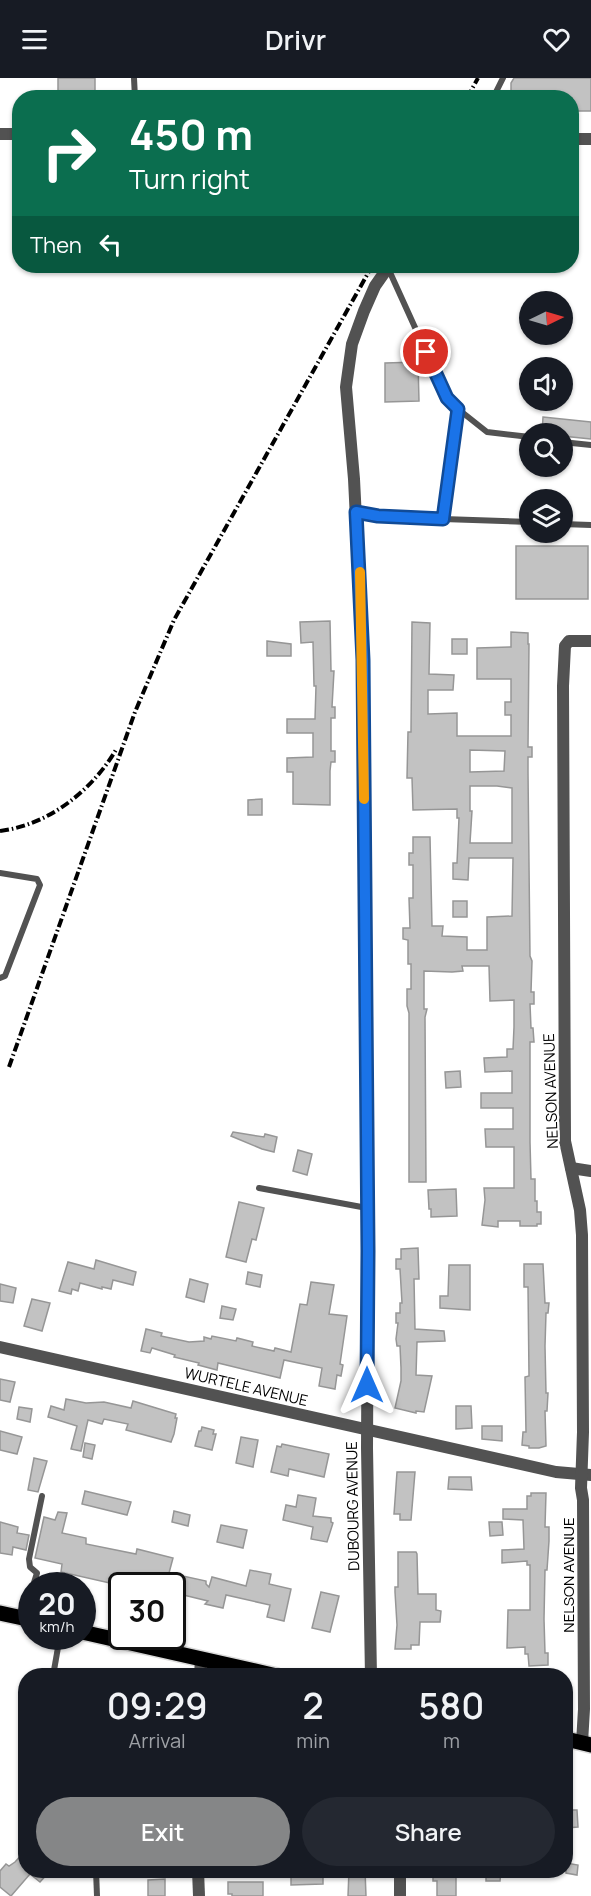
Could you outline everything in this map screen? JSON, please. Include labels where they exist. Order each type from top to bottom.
[{"type":"main road","points":[[0,1613],[18,1617]]},
{"type":"main road","points":[[96,1635],[243,1668]]},
{"type":"street","name":"DUBOURG AVENUE","points":[[371,1668],[367,1430],[368,1208],[363,660],[356,512],[346,401],[352,345],[375,286],[384,273]]},
{"type":"street","name":"NELSON AVENUE","points":[[587,1744],[584,1686],[583,1500],[586,1475],[583,1432],[582,1235],[580,1210],[565,1141],[563,651],[569,640],[591,641]]},
{"type":"street","points":[[571,1168],[591,1171]]},
{"type":"street","name":"WURTELE AVENUE","points":[[0,1347],[556,1472],[586,1475]]},
{"type":"street","points":[[200,1668],[201,1658]]},
{"type":"street","points":[[198,1878],[199,1896]]},
{"type":"street","points":[[400,1878],[400,1896]]},
{"type":"lane","points":[[391,273],[447,398],[487,432],[519,436]]},
{"type":"lane","points":[[443,519],[458,409]]},
{"type":"lane","points":[[573,443],[591,445]]},
{"type":"lane","points":[[356,512],[378,516],[519,522]]},
{"type":"lane","points":[[573,524],[591,525]]},
{"type":"lane","points":[[0,873],[37,879],[40,885],[5,976],[0,978]]},
{"type":"lane","points":[[259,1188],[368,1208]]},
{"type":"lane","points":[[36,1572],[30,1567],[29,1559],[42,1496]]},
{"type":"lane","points":[[54,1668],[58,1650]]},
{"type":"lane","points":[[96,1878],[97,1896]]},
{"type":"building","points":[[58,78],[95,78],[95,90],[58,90]]},
{"type":"building","points":[[514,78],[591,78],[591,111],[579,111],[579,90],[511,90]]},
{"type":"building","points":[[418,362],[419,401],[385,402],[385,363]]},
{"type":"building","points":[[543,417],[591,422],[591,439],[573,437],[573,423],[543,423]]},
{"type":"building","points":[[516,546],[588,546],[588,599],[516,599]]},
{"type":"building","points":[[330,621],[331,671],[334,671],[332,707],[335,707],[335,718],[331,718],[331,751],[335,751],[335,762],[331,762],[330,805],[293,804],[293,772],[287,772],[287,758],[313,757],[313,733],[287,733],[287,719],[315,719],[316,686],[314,686],[313,642],[301,643],[300,622]]},
{"type":"building","points":[[412,622],[430,623],[429,674],[454,675],[453,690],[428,690],[428,714],[457,713],[457,736],[511,736],[511,715],[505,715],[505,702],[511,702],[511,679],[477,679],[477,648],[511,647],[511,632],[528,633],[528,747],[532,747],[532,757],[528,757],[530,956],[532,961],[531,992],[534,992],[534,1004],[530,1004],[534,1042],[530,1042],[530,1142],[531,1179],[535,1179],[537,1212],[541,1212],[541,1224],[537,1226],[520,1226],[520,1221],[498,1221],[498,1227],[482,1225],[484,1188],[514,1188],[514,1147],[486,1147],[485,1129],[513,1129],[513,1108],[481,1108],[481,1093],[512,1093],[512,1071],[485,1072],[484,1058],[507,1057],[507,1049],[513,1049],[514,1027],[514,1000],[490,1001],[489,966],[462,966],[463,971],[452,972],[424,971],[424,1009],[427,1009],[425,1017],[426,1182],[409,1182],[407,989],[411,989],[411,964],[408,964],[408,940],[403,939],[403,928],[410,928],[409,898],[413,898],[413,865],[409,865],[409,853],[413,853],[413,837],[430,837],[432,926],[443,926],[442,936],[467,937],[467,950],[487,950],[487,917],[512,916],[513,858],[469,858],[468,880],[453,879],[453,863],[457,863],[459,818],[457,818],[457,809],[413,810],[412,778],[407,778],[408,732],[411,732]],"holes":[[[470,750],[505,751],[504,771],[470,772]],[[470,786],[512,788],[512,843],[470,843],[472,811],[470,811]]]},
{"type":"building","points":[[452,639],[467,639],[467,654],[452,654]]},
{"type":"building","points":[[267,641],[291,644],[291,656],[267,656]]},
{"type":"building","points":[[262,799],[262,815],[248,815],[248,800]]},
{"type":"building","points":[[453,901],[467,901],[467,917],[453,917]]},
{"type":"building","points":[[460,1071],[461,1087],[446,1088],[445,1072]]},
{"type":"building","points":[[233,1132],[277,1137],[274,1152],[231,1136]]},
{"type":"building","points":[[298,1150],[312,1154],[307,1175],[293,1171]]},
{"type":"building","points":[[456,1189],[457,1216],[431,1217],[428,1190]]},
{"type":"building","points":[[239,1202],[264,1208],[256,1240],[252,1239],[246,1262],[226,1257]]},
{"type":"building","points":[[418,1248],[419,1279],[414,1279],[415,1329],[444,1331],[445,1341],[417,1342],[416,1375],[432,1376],[424,1412],[416,1411],[416,1413],[395,1408],[401,1381],[400,1346],[397,1346],[396,1339],[398,1323],[396,1323],[396,1313],[400,1313],[400,1303],[402,1303],[400,1269],[396,1269],[396,1259],[401,1259],[401,1249]]},
{"type":"building","points":[[96,1260],[136,1272],[133,1285],[113,1280],[111,1289],[80,1283],[78,1291],[72,1289],[71,1294],[59,1291],[68,1262],[94,1269]]},
{"type":"building","points":[[524,1264],[543,1264],[545,1303],[549,1303],[548,1313],[546,1313],[545,1346],[546,1393],[548,1393],[547,1411],[545,1411],[546,1446],[539,1448],[522,1445],[523,1432],[526,1432],[525,1377],[529,1376],[528,1287],[524,1287]]},
{"type":"building","points":[[449,1265],[470,1265],[470,1310],[440,1308],[440,1296],[448,1296]]},
{"type":"building","points":[[248,1272],[262,1275],[260,1287],[246,1284]]},
{"type":"building","points":[[190,1279],[208,1284],[204,1302],[186,1297]]},
{"type":"building","points":[[311,1282],[334,1285],[329,1314],[347,1316],[340,1364],[343,1365],[341,1376],[337,1375],[335,1389],[319,1386],[322,1368],[284,1360],[280,1378],[218,1363],[217,1370],[152,1348],[150,1353],[141,1351],[146,1329],[162,1333],[161,1336],[189,1342],[204,1341],[204,1337],[211,1339],[212,1336],[236,1341],[237,1338],[253,1342],[252,1346],[291,1352],[300,1304],[307,1305]]},
{"type":"building","points":[[0,1284],[16,1288],[13,1303],[0,1301]]},
{"type":"building","points":[[32,1299],[50,1303],[42,1331],[24,1326]]},
{"type":"building","points":[[222,1306],[236,1309],[233,1320],[220,1318]]},
{"type":"building","points":[[0,1379],[15,1382],[10,1402],[0,1400]]},
{"type":"building","points":[[66,1399],[86,1403],[104,1402],[131,1408],[133,1401],[176,1414],[174,1434],[171,1442],[126,1430],[128,1424],[104,1419],[102,1424],[88,1420],[81,1451],[71,1449],[77,1426],[48,1417],[51,1406],[64,1410]]},
{"type":"building","points":[[456,1406],[471,1406],[472,1428],[456,1429]]},
{"type":"building","points":[[19,1407],[32,1409],[30,1422],[17,1419]]},
{"type":"building","points":[[482,1426],[502,1426],[502,1441],[482,1439]]},
{"type":"building","points":[[202,1427],[214,1430],[213,1434],[216,1434],[212,1450],[195,1446]]},
{"type":"building","points":[[0,1431],[22,1437],[17,1454],[0,1450]]},
{"type":"building","points":[[241,1437],[258,1440],[253,1467],[236,1463]]},
{"type":"building","points":[[85,1443],[95,1445],[92,1459],[83,1457]]},
{"type":"building","points":[[282,1444],[329,1454],[324,1477],[289,1469],[288,1476],[271,1472],[277,1446],[281,1447]]},
{"type":"building","points":[[34,1458],[47,1461],[38,1492],[28,1490]]},
{"type":"building","points":[[397,1472],[415,1472],[411,1520],[400,1520],[400,1514],[394,1514]]},
{"type":"building","points":[[449,1477],[471,1477],[472,1490],[448,1489]]},
{"type":"building","points":[[85,1491],[131,1502],[127,1515],[82,1504]]},
{"type":"building","points":[[531,1493],[546,1493],[545,1527],[549,1527],[549,1541],[547,1570],[545,1570],[544,1619],[545,1653],[548,1653],[548,1665],[529,1666],[525,1647],[507,1648],[508,1610],[530,1610],[530,1565],[527,1565],[527,1561],[502,1563],[502,1550],[524,1549],[523,1520],[503,1519],[503,1509],[527,1509],[527,1496],[531,1496]]},
{"type":"building","points":[[298,1495],[316,1498],[313,1516],[331,1518],[333,1523],[327,1542],[311,1539],[313,1527],[283,1520],[286,1505],[296,1507]]},
{"type":"building","points":[[174,1511],[190,1515],[188,1526],[172,1522]]},
{"type":"building","points":[[58,1512],[67,1513],[62,1533],[86,1538],[86,1544],[136,1554],[137,1549],[173,1558],[169,1572],[108,1572],[108,1583],[96,1580],[96,1572],[61,1572],[62,1564],[35,1558],[44,1517],[55,1520]]},
{"type":"building","points":[[0,1522],[18,1527],[17,1533],[29,1535],[26,1550],[13,1547],[12,1555],[0,1553]]},
{"type":"building","points":[[489,1522],[502,1522],[503,1535],[490,1536]]},
{"type":"building","points":[[221,1525],[247,1530],[243,1548],[217,1542]]},
{"type":"building","points":[[398,1552],[416,1552],[418,1594],[436,1594],[436,1610],[441,1611],[440,1622],[420,1622],[419,1645],[411,1645],[411,1649],[395,1649],[397,1625],[395,1587],[398,1587]]},
{"type":"building","points":[[250,1570],[271,1574],[269,1584],[291,1589],[284,1621],[267,1617],[270,1605],[226,1595],[223,1608],[205,1604],[208,1601],[186,1596],[186,1577],[206,1581],[209,1587],[212,1577],[246,1586]]},
{"type":"building","points":[[321,1592],[339,1596],[330,1632],[312,1628]]},
{"type":"building","points":[[573,1810],[577,1810],[578,1827],[573,1827]]},
{"type":"building","points":[[18,1859],[18,1878],[27,1878],[11,1896],[0,1887],[0,1871],[6,1864],[9,1866]]},
{"type":"building","points":[[573,1864],[578,1865],[577,1875],[573,1874]]},
{"type":"building","points":[[291,1878],[323,1878],[323,1884],[291,1885]]},
{"type":"building","points":[[349,1878],[365,1878],[366,1896],[348,1896]]},
{"type":"building","points":[[433,1878],[456,1878],[456,1896],[437,1896],[437,1881],[433,1881]]},
{"type":"building","points":[[486,1878],[500,1878],[500,1881],[486,1881]]},
{"type":"building","points":[[165,1879],[165,1896],[148,1896],[148,1880]]},
{"type":"building","points":[[228,1882],[263,1882],[263,1896],[232,1896],[228,1894]]},
{"type":"railway","points":[[471,90],[478,78]]},
{"type":"railway","points":[[9,1067],[135,712],[174,620],[368,273]]},
{"type":"railway","points":[[0,831],[36,821],[68,803],[95,778],[117,748]]},
{"type":"slow traffic","points":[[360,572],[364,799]]},
{"type":"route","points":[[367,1385],[363,660],[356,512],[378,516],[443,519],[458,409],[447,398],[426,352]]}]
